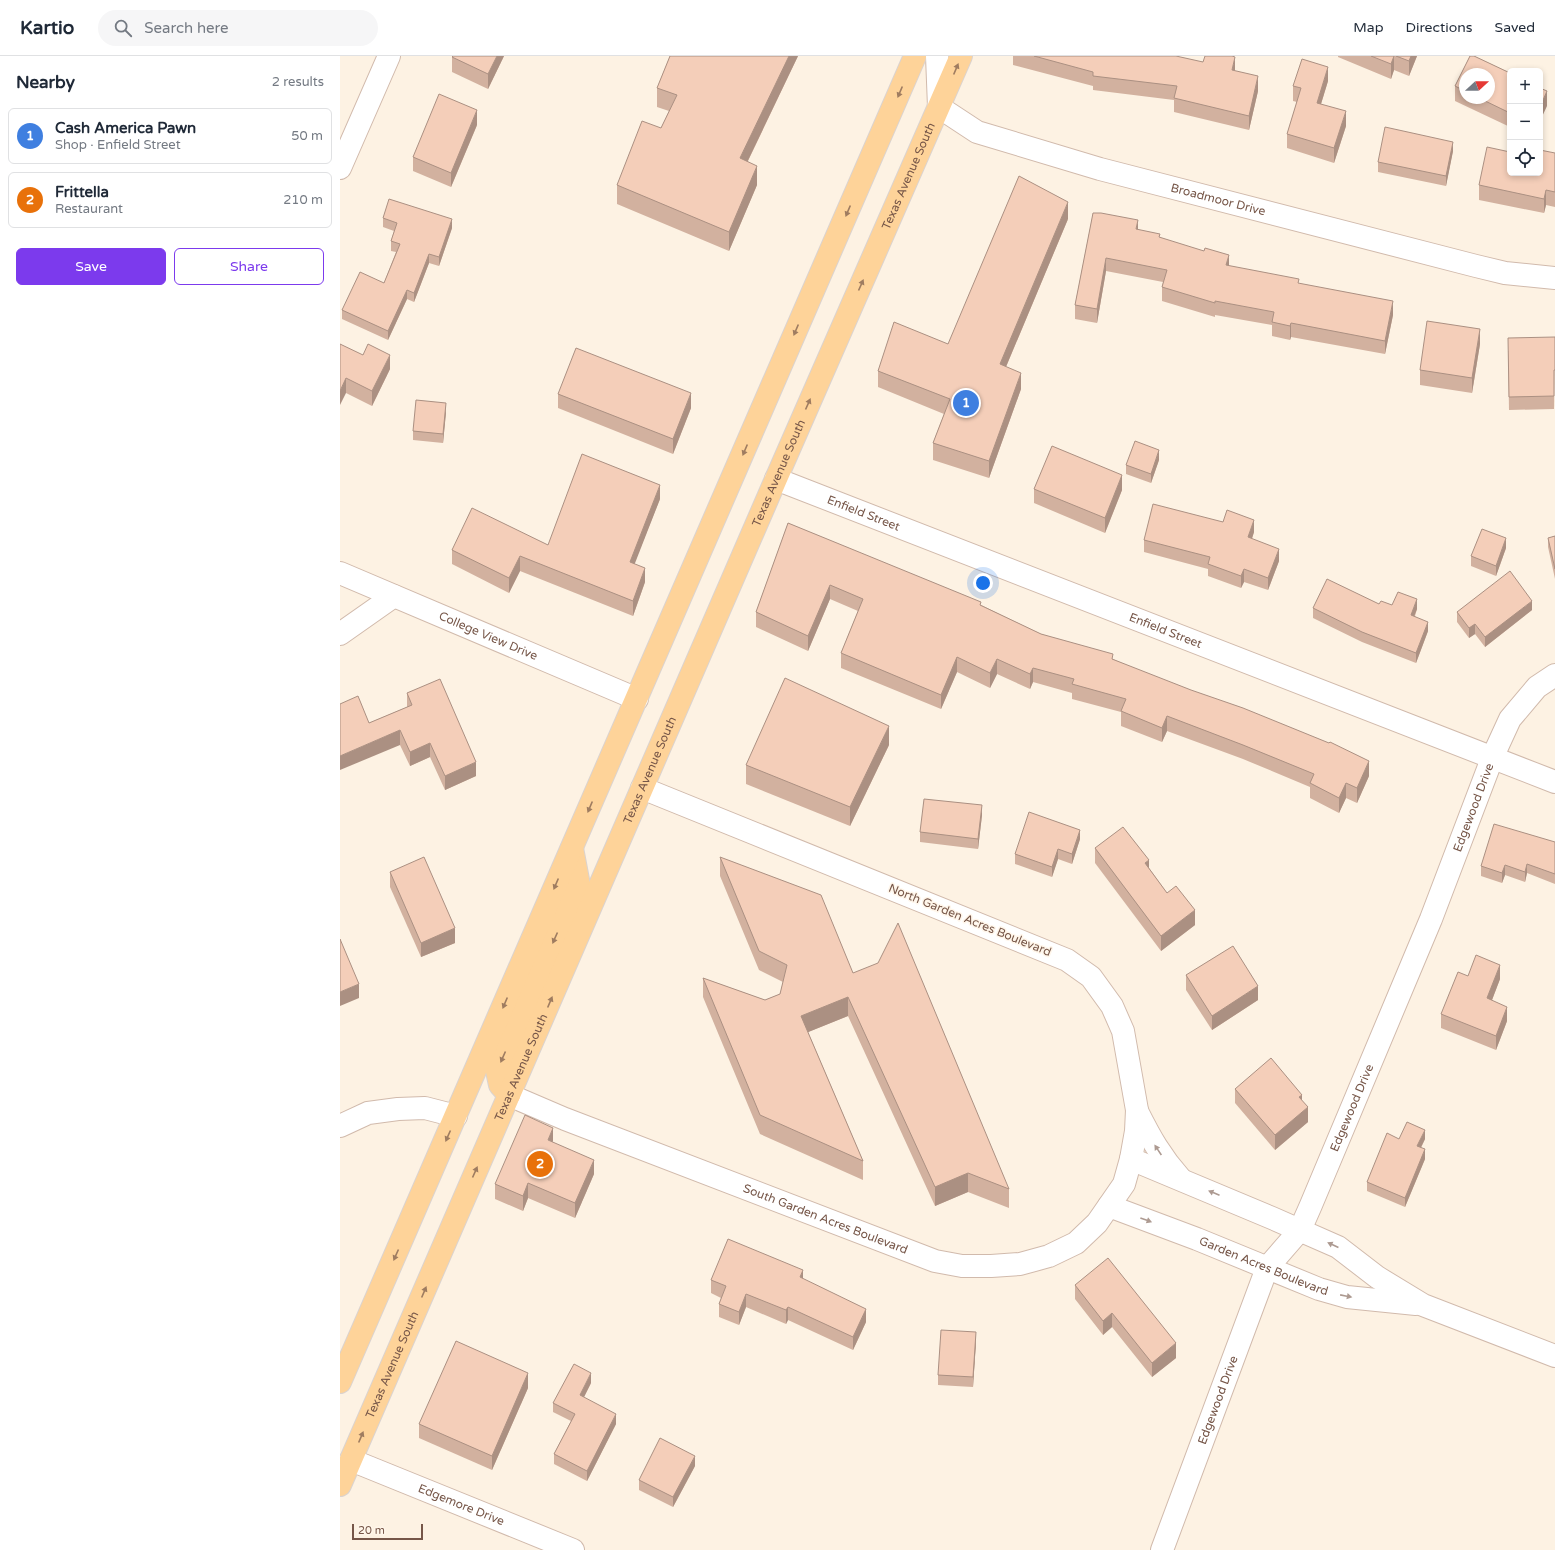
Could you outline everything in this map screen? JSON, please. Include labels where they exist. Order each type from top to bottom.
[{"type":"main road","points":[[340,1382],[915,56]]},
{"type":"main road","name":"Texas Avenue South","points":[[340,1485],[961,56]]},
{"type":"main road","points":[[509,1095],[500,1085],[497,1071],[578,885],[572,848]]},
{"type":"street","points":[[340,168],[389,56]]},
{"type":"street","points":[[936,56],[939,107]]},
{"type":"street","name":"Broadmoor Drive","points":[[939,107],[977,132],[1100,169],[1506,273],[1555,278]]},
{"type":"street","name":"Enfield Street","points":[[776,479],[1493,756],[1555,782]]},
{"type":"street","name":"College View Drive","points":[[340,573],[637,699]]},
{"type":"street","points":[[340,634],[394,596]]},
{"type":"street","name":"Edgewood Drive","points":[[1162,1550],[1267,1268],[1300,1230],[1431,919],[1493,756],[1510,719],[1537,687],[1555,675]]},
{"type":"street","name":"North Garden Acres Boulevard","points":[[642,788],[1067,960],[1091,977],[1112,1006],[1123,1031],[1137,1110],[1136,1131],[1131,1159],[1124,1184]]},
{"type":"street","name":"South Garden Acres Boulevard","points":[[509,1095],[565,1119],[935,1261],[962,1266],[1020,1264],[1049,1256],[1076,1243],[1097,1224],[1124,1184]]},
{"type":"street","points":[[340,1126],[368,1113],[398,1109],[425,1108],[456,1116]]},
{"type":"street","points":[[1137,1110],[1151,1140],[1167,1163],[1182,1180]]},
{"type":"street","name":"Garden Acres Boulevard","points":[[1131,1159],[1338,1247],[1377,1277],[1423,1305],[1555,1356]]},
{"type":"street","name":"Garden Acres Boulevard","points":[[1109,1206],[1197,1238],[1319,1289],[1347,1297],[1423,1305]]},
{"type":"street","name":"Edgemore Drive","points":[[351,1460],[572,1550]]},
{"type":"building","points":[[497,56],[488,74],[452,57]]},
{"type":"building","points":[[670,56],[789,56],[740,158],[757,166],[729,232],[617,185],[642,121],[661,128],[677,95],[657,88]]},
{"type":"building","points":[[1034,56],[1176,56],[1203,62],[1205,56],[1232,56],[1235,57],[1232,70],[1258,76],[1249,116],[1174,98],[1177,86],[1093,76],[1093,72]]},
{"type":"building","points":[[1371,56],[1394,56],[1391,64]]},
{"type":"building","points":[[1396,56],[1411,56],[1409,61]]},
{"type":"building","points":[[1470,56],[1474,56],[1507,72],[1507,112],[1491,104],[1495,104],[1495,68],[1464,68]]},
{"type":"building","points":[[1302,59],[1328,67],[1317,103],[1346,111],[1334,148],[1287,134],[1301,88],[1293,86]]},
{"type":"building","points":[[1459,78],[1459,88],[1455,86]]},
{"type":"building","points":[[1543,89],[1547,91],[1543,100]]},
{"type":"building","points":[[439,94],[477,110],[451,173],[413,157]]},
{"type":"building","points":[[1385,127],[1453,142],[1446,176],[1378,162]]},
{"type":"building","points":[[1487,147],[1507,151],[1507,176],[1543,176],[1543,151],[1555,153],[1555,192],[1546,190],[1544,199],[1479,185]]},
{"type":"building","points":[[1019,176],[1068,202],[1000,364],[1021,373],[989,461],[933,443],[950,399],[878,371],[894,322],[948,344]]},
{"type":"building","points":[[389,199],[452,219],[439,257],[429,254],[414,293],[407,290],[388,331],[342,310],[360,272],[384,283],[400,244],[391,241],[397,223],[383,218]]},
{"type":"building","points":[[1093,213],[1101,213],[1138,220],[1136,229],[1160,234],[1159,237],[1204,251],[1205,248],[1229,255],[1226,265],[1299,279],[1298,283],[1393,301],[1385,341],[1291,323],[1290,326],[1272,322],[1274,312],[1215,301],[1215,303],[1162,287],[1167,270],[1106,258],[1097,309],[1075,305]]},
{"type":"building","points":[[1427,321],[1480,329],[1472,378],[1420,370]]},
{"type":"building","points":[[1555,337],[1554,396],[1509,397],[1508,338]]},
{"type":"building","points":[[340,344],[363,355],[368,344],[390,355],[372,391],[346,378],[340,391]]},
{"type":"building","points":[[576,348],[691,393],[673,439],[558,394]]},
{"type":"building","points":[[416,400],[446,403],[443,434],[413,431]]},
{"type":"building","points":[[1135,441],[1159,450],[1151,474],[1126,465]]},
{"type":"building","points":[[1052,446],[1122,475],[1105,518],[1034,489]]},
{"type":"building","points":[[582,454],[660,485],[630,562],[645,568],[633,601],[520,556],[509,578],[452,550],[472,508],[548,545]]},
{"type":"building","points":[[1153,504],[1223,522],[1227,510],[1254,520],[1248,537],[1279,549],[1268,578],[1244,569],[1241,576],[1208,564],[1210,557],[1144,540]]},
{"type":"building","points":[[788,523],[981,602],[980,605],[1041,634],[1113,654],[1112,659],[1191,690],[1243,708],[1329,743],[1330,742],[1369,761],[1357,788],[1346,783],[1339,798],[1310,783],[1314,774],[1243,745],[1167,716],[1162,728],[1121,711],[1126,699],[1072,684],[1074,679],[1033,668],[1030,674],[997,659],[990,673],[957,657],[941,695],[841,653],[863,599],[830,585],[808,636],[756,612]]},
{"type":"building","points":[[1482,529],[1506,538],[1496,566],[1471,556]]},
{"type":"building","points":[[1555,536],[1555,569],[1548,538]]},
{"type":"building","points":[[1510,571],[1532,601],[1485,637],[1475,624],[1469,628],[1457,612]]},
{"type":"building","points":[[1327,579],[1379,604],[1381,601],[1392,605],[1398,592],[1417,599],[1411,615],[1428,622],[1416,653],[1362,632],[1313,608]]},
{"type":"building","points":[[785,678],[889,726],[850,807],[746,765]]},
{"type":"building","points":[[440,679],[476,762],[445,776],[430,743],[410,752],[400,730],[340,756],[340,704],[358,696],[369,723],[412,705],[407,693]]},
{"type":"building","points":[[924,799],[982,805],[978,839],[920,832]]},
{"type":"building","points":[[1029,812],[1080,830],[1072,854],[1058,849],[1052,867],[1015,854]]},
{"type":"building","points":[[1494,824],[1555,842],[1555,874],[1527,864],[1525,872],[1505,865],[1502,873],[1481,866]]},
{"type":"building","points":[[1123,827],[1149,860],[1145,863],[1167,893],[1176,886],[1195,910],[1161,936],[1095,848]]},
{"type":"building","points":[[424,857],[455,928],[421,943],[390,872]]},
{"type":"building","points":[[720,857],[821,895],[853,973],[878,963],[898,923],[1009,1189],[968,1173],[935,1187],[848,997],[801,1016],[863,1161],[760,1115],[703,978],[765,1000],[780,994],[787,965],[759,951]]},
{"type":"building","points":[[340,939],[359,984],[340,992]]},
{"type":"building","points":[[1233,946],[1258,986],[1212,1016],[1186,975]]},
{"type":"building","points":[[1476,955],[1500,965],[1487,998],[1507,1007],[1496,1036],[1441,1014],[1458,972],[1468,976]]},
{"type":"building","points":[[1271,1058],[1302,1095],[1299,1097],[1308,1107],[1275,1135],[1235,1089]]},
{"type":"building","points":[[525,1115],[553,1128],[548,1140],[594,1160],[575,1203],[528,1183],[523,1196],[495,1184]]},
{"type":"building","points":[[1407,1122],[1425,1130],[1417,1146],[1425,1149],[1405,1198],[1367,1182],[1387,1133],[1399,1139]]},
{"type":"building","points":[[728,1239],[803,1270],[800,1277],[866,1309],[853,1337],[788,1307],[786,1310],[746,1294],[739,1312],[719,1304],[726,1286],[711,1280]]},
{"type":"building","points":[[1108,1258],[1176,1343],[1152,1363],[1112,1313],[1103,1321],[1075,1285]]},
{"type":"building","points":[[941,1330],[976,1332],[973,1377],[938,1375]]},
{"type":"building","points":[[456,1341],[528,1373],[492,1456],[419,1424]]},
{"type":"building","points":[[574,1364],[591,1373],[580,1395],[616,1414],[587,1471],[554,1454],[575,1414],[553,1403]]},
{"type":"building","points":[[660,1438],[695,1456],[673,1497],[639,1480]]},
{"type":"place","name":"Cash America Pawn","points":[[966,403]]},
{"type":"place","name":"Frittella","points":[[540,1164]]}]
